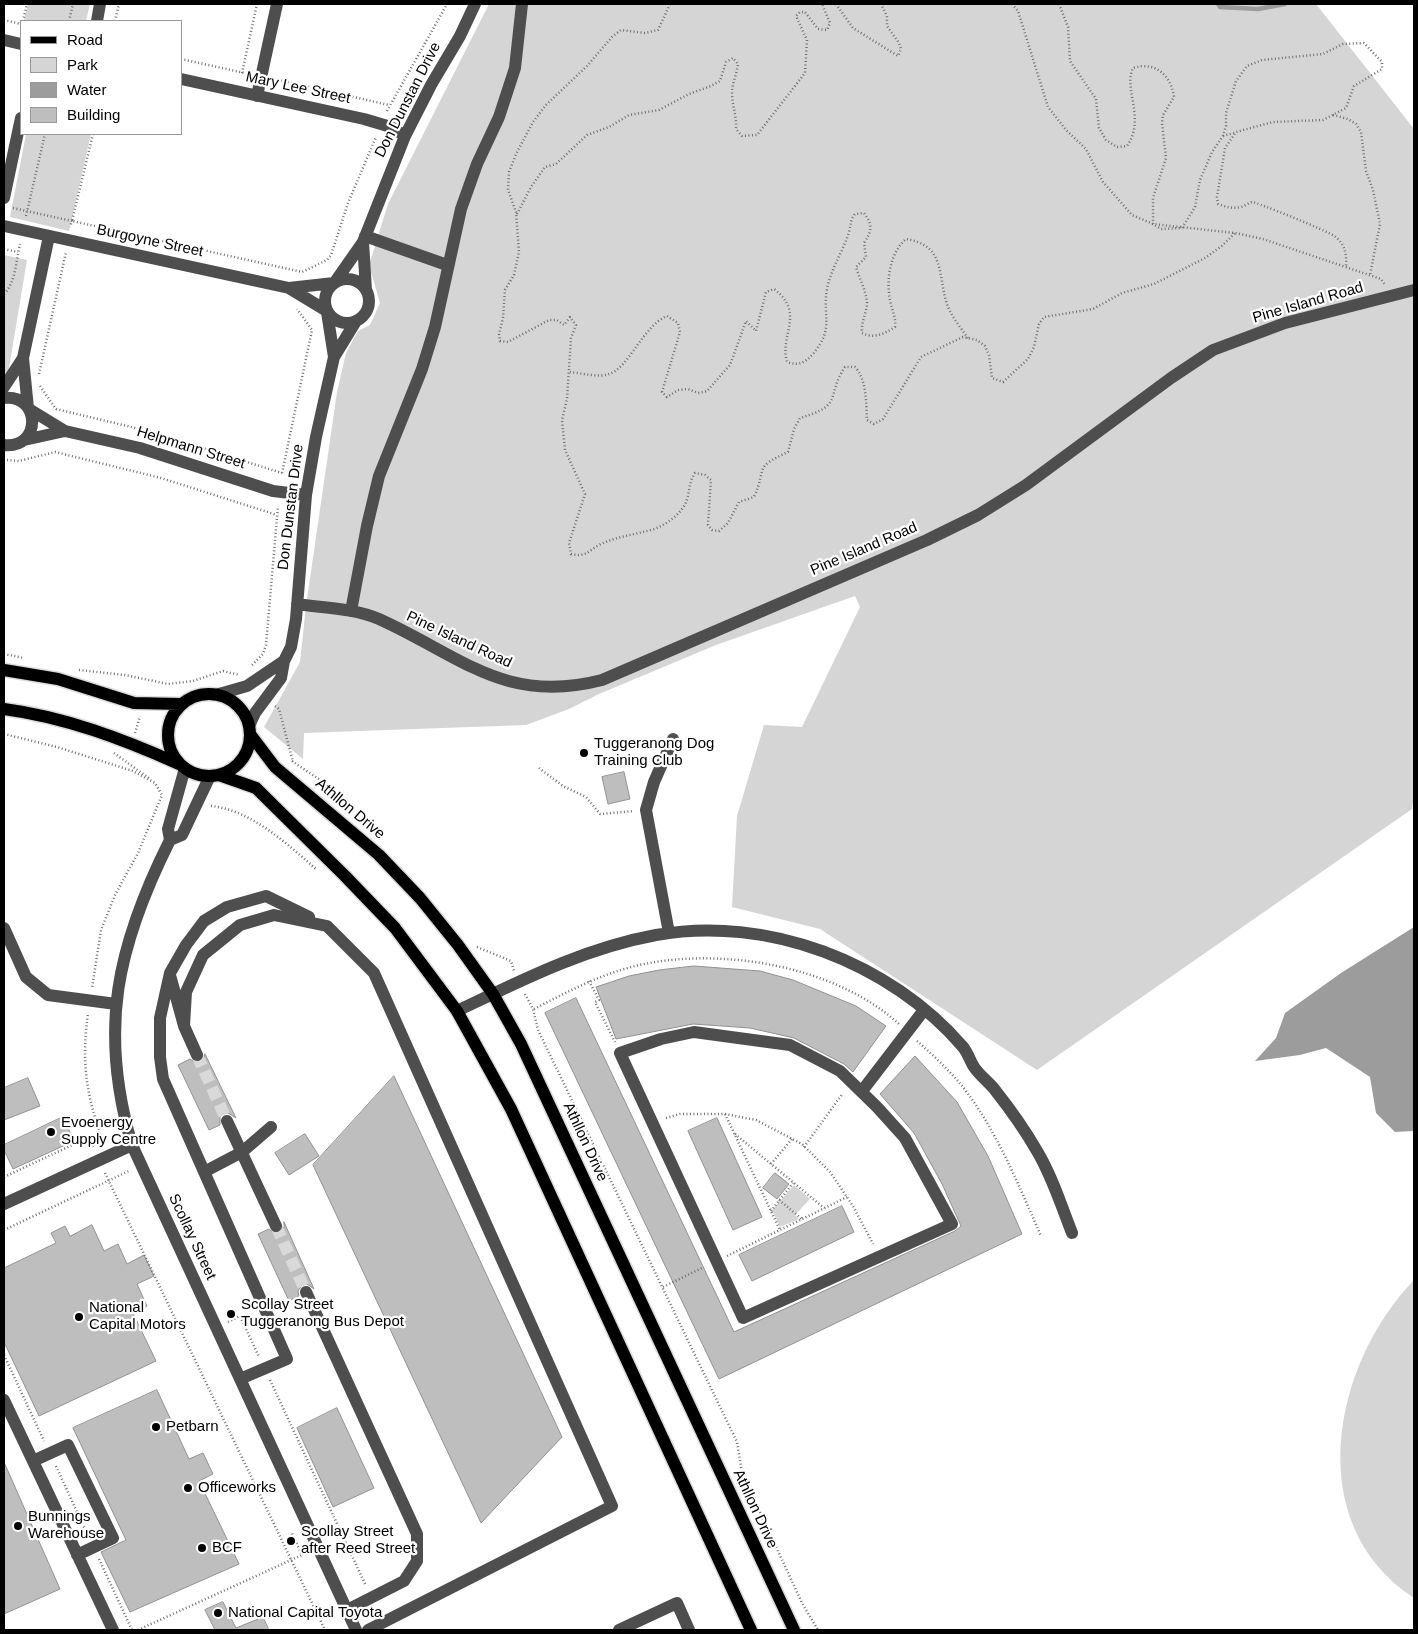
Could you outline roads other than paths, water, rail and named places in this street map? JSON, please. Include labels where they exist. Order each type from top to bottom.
[{"type":"main road","points":[[4,670],[58,679],[134,703],[180,704]]},
{"type":"main road","points":[[183,767],[171,752],[167,732],[169,721],[180,704],[198,694],[219,694],[236,704],[243,712],[250,730],[246,752],[242,760],[228,772],[214,776]]},
{"type":"main road","points":[[4,709],[78,726],[131,744],[183,767],[191,773],[214,776],[256,788],[395,928],[457,1010],[511,1108],[751,1630]]},
{"type":"main road","name":"Athllon Drive","points":[[250,730],[275,767],[379,855],[420,898],[458,945],[493,994],[521,1044],[794,1630]]},
{"type":"street","points":[[97,20],[100,4]]},
{"type":"street","points":[[257,96],[277,4]]},
{"type":"street","name":"Don Dunstan Drive","points":[[334,283],[364,239],[405,136],[431,85],[460,36],[475,4]]},
{"type":"street","points":[[351,611],[365,536],[380,476],[435,327],[447,265],[461,209],[477,164],[499,117],[515,68],[522,4]]},
{"type":"street","points":[[4,40],[20,44]]},
{"type":"street","name":"Mary Lee Street","points":[[182,79],[381,124],[405,136]]},
{"type":"street","points":[[4,198],[20,123]]},
{"type":"street","name":"Burgoyne Street","points":[[4,226],[294,290],[327,311]]},
{"type":"street","points":[[4,387],[22,358],[49,236]]},
{"type":"street","points":[[364,239],[447,265]]},
{"type":"street","name":"Don Dunstan Drive","points":[[364,239],[366,290]]},
{"type":"street","points":[[348,279],[355,281],[366,290],[369,302],[368,308],[365,314],[356,321],[349,323],[336,321],[327,311],[325,299],[334,283],[348,279]]},
{"type":"street","name":"Burgoyne Street","points":[[294,290],[334,283]]},
{"type":"street","name":"Pine Island Road","points":[[297,604],[351,611],[377,619],[472,668],[503,681],[519,685],[553,688],[602,680],[927,540],[978,515],[1026,485],[1171,378],[1213,350],[1285,323],[1414,290]]},
{"type":"street","name":"Don Dunstan Drive","points":[[327,311],[334,357]]},
{"type":"street","name":"Don Dunstan Drive","points":[[250,730],[267,698],[281,678],[284,661],[291,648],[297,604],[306,495],[316,437],[334,357],[356,321]]},
{"type":"street","points":[[22,358],[32,425],[24,440]]},
{"type":"street","name":"Helpmann Street","points":[[4,398],[19,400],[65,431],[140,448],[280,492],[306,495]]},
{"type":"street","name":"Helpmann Street","points":[[4,445],[12,445],[24,440],[65,431]]},
{"type":"street","points":[[219,694],[250,684],[284,661]]},
{"type":"street","points":[[669,933],[646,810],[654,782],[673,739]]},
{"type":"street","name":"Scollay Street","points":[[183,767],[168,829],[170,840],[152,876],[131,929],[123,959],[116,1004],[113,1042],[117,1080],[132,1145],[356,1630]]},
{"type":"street","name":"Scollay Street","points":[[170,840],[182,835],[214,776]]},
{"type":"street","points":[[240,1379],[287,1359],[163,1079],[160,1018],[170,974],[186,945],[204,921],[227,908],[266,896],[326,926],[374,973],[612,1506],[368,1630]]},
{"type":"street","points":[[184,1026],[186,992],[203,955],[240,925],[274,915],[326,926]]},
{"type":"street","points":[[4,928],[26,977],[48,995],[116,1004]]},
{"type":"street","points":[[457,1010],[556,964],[611,945],[669,933],[713,931],[758,935],[799,944],[849,962],[897,988],[924,1010],[965,1049],[974,1067],[994,1089],[1037,1150],[1049,1174],[1072,1232]]},
{"type":"street","points":[[170,974],[184,1026],[197,1055]]},
{"type":"street","points":[[862,1091],[924,1010]]},
{"type":"street","points":[[694,1032],[790,1045],[840,1071],[862,1091],[905,1138],[952,1224],[743,1318],[620,1053],[661,1039],[694,1032]]},
{"type":"street","points":[[227,1121],[276,1226]]},
{"type":"street","points":[[204,1172],[242,1152],[271,1127]]},
{"type":"street","points":[[5,1199],[132,1145]]},
{"type":"street","points":[[306,1292],[417,1534],[417,1562],[404,1581],[347,1610]]},
{"type":"street","points":[[4,1400],[113,1630]]},
{"type":"street","points":[[33,1461],[68,1445],[113,1538],[77,1555]]},
{"type":"street","points":[[618,1630],[677,1604],[689,1630]]},
{"type":"water","points":[[1414,927],[1414,1131],[1395,1132],[1376,1113],[1370,1077],[1326,1048],[1300,1055],[1255,1061],[1276,1038],[1285,1013],[1341,973]]},
{"type":"waterway","points":[[1218,4],[1220,7],[1258,9],[1285,4]]},
{"type":"tunnel","points":[[197,1055],[227,1121]]},
{"type":"tunnel","points":[[276,1226],[306,1292]]},
{"type":"place","name":"Tuggeranong Dog Training Club","points":[[584,753]]},
{"type":"place","name":"Evoenergy Supply Centre","points":[[51,1132]]},
{"type":"place","name":"Scollay Street Tuggeranong Bus Depot","points":[[231,1314]]},
{"type":"place","name":"National Capital Motors","points":[[79,1317]]},
{"type":"place","name":"Petbarn","points":[[156,1427]]},
{"type":"place","name":"Officeworks","points":[[188,1488]]},
{"type":"place","name":"Bunnings Warehouse","points":[[18,1526]]},
{"type":"place","name":"Scollay Street after Reed Street","points":[[291,1541]]},
{"type":"place","name":"BCF","points":[[202,1548]]},
{"type":"place","name":"National Capital Toyota","points":[[218,1613]]}]
